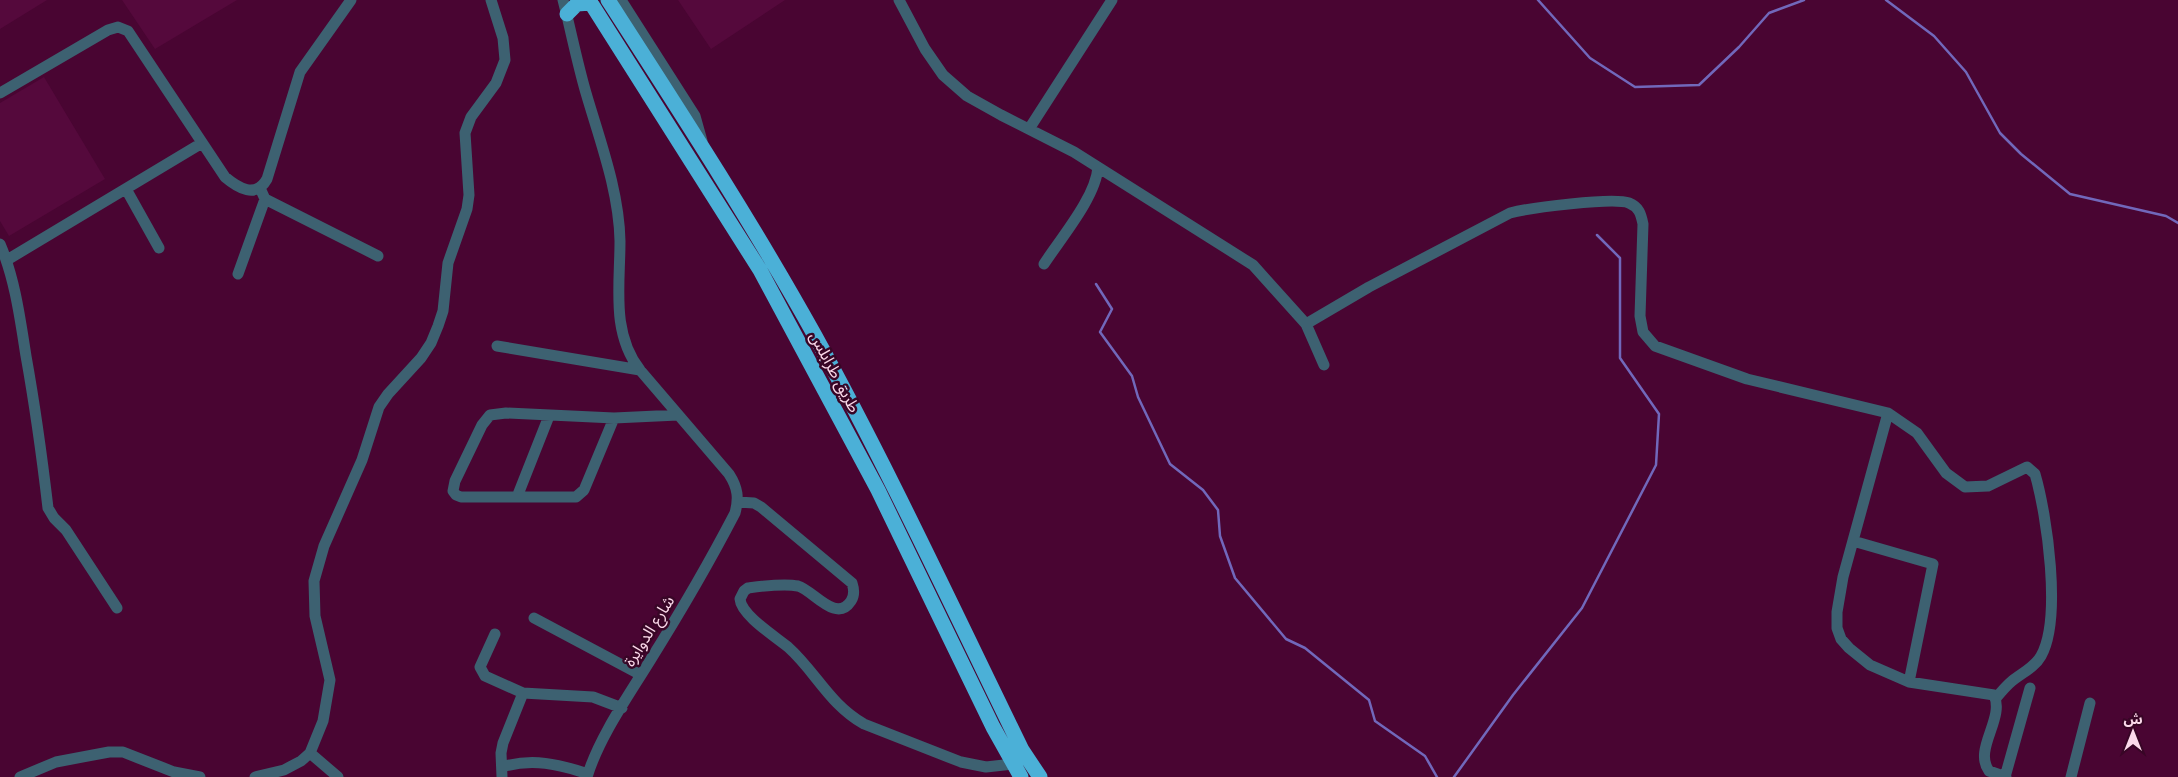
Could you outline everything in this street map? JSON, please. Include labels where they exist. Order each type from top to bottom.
[{"type":"highway","points":[[608,0],[703,148],[772,261],[833,370],[1022,750],[1040,777]]},
{"type":"highway","points":[[565,7],[590,2]]},
{"type":"highway","name":"طريق طرابلس","points":[[590,2],[760,270],[878,490],[1017,771]]},
{"type":"street","points":[[0,93],[108,30],[123,28],[128,31],[225,176],[247,190],[260,188],[267,179],[300,72],[351,0]]},
{"type":"street","points":[[255,777],[284,770],[301,761],[310,753],[323,722],[330,680],[315,616],[314,581],[324,546],[362,460],[379,407],[388,394],[421,358],[431,343],[443,311],[448,263],[467,209],[469,195],[465,133],[471,117],[496,83],[505,60],[503,38],[491,0]]},
{"type":"street","points":[[621,0],[695,116],[703,148]]},
{"type":"street","points":[[899,0],[925,49],[943,75],[967,96],[1098,167],[1253,265],[1306,324],[1324,365]]},
{"type":"street","points":[[1029,130],[1112,0]]},
{"type":"street","points":[[565,7],[581,77],[616,201],[620,235],[620,326],[628,351],[640,370],[729,474],[737,492],[738,502],[754,503],[761,507],[852,583],[854,594],[852,600],[844,607],[837,609],[825,605],[805,588],[794,585],[748,588],[744,591],[740,600],[744,611],[798,657],[833,700],[851,717],[864,724],[961,762],[1017,771]]},
{"type":"street","points":[[7,260],[202,142]]},
{"type":"street","points":[[1044,264],[1093,191],[1098,177],[1098,167]]},
{"type":"street","points":[[260,188],[266,200],[378,256]]},
{"type":"street","points":[[126,189],[159,248]]},
{"type":"street","points":[[238,274],[266,200]]},
{"type":"street","points":[[1306,324],[1369,287],[1510,213],[1527,208],[1599,202],[1627,202],[1641,213],[1643,224],[1640,316],[1643,332],[1655,346],[1746,378],[1888,413],[1917,433],[1946,473],[1965,487],[1988,486],[2027,467],[2032,469],[2035,474],[2048,536],[2052,620],[2048,642],[2040,658],[1996,698],[1996,712],[1984,760],[1989,770],[2005,777],[2030,688]]},
{"type":"street","points":[[0,244],[7,260],[17,302],[33,393],[48,508],[54,518],[66,530],[117,608]]},
{"type":"street","points":[[498,346],[640,370]]},
{"type":"street","points":[[614,418],[587,485],[581,494],[569,498],[456,495],[453,486],[482,425],[490,415],[506,413],[614,418],[678,415]]},
{"type":"street","points":[[1888,413],[1843,577],[1837,612],[1838,628],[1842,639],[1849,648],[1870,665],[1909,682],[1937,688],[1988,693],[1996,698]]},
{"type":"street","points":[[517,496],[549,416]]},
{"type":"street","name":"شارع الدوايرة","points":[[588,775],[592,762],[622,708],[700,580],[735,513],[738,502]]},
{"type":"street","points":[[1853,541],[1934,564],[1909,682]]},
{"type":"street","points":[[534,618],[641,675]]},
{"type":"street","points":[[495,634],[480,667],[485,676],[523,693],[593,697],[622,708]]},
{"type":"street","points":[[502,772],[503,743],[523,693]]},
{"type":"street","points":[[2071,777],[2090,703]]},
{"type":"street","points":[[20,777],[56,762],[109,752],[123,752],[174,772],[200,777]]},
{"type":"street","points":[[310,753],[338,777]]},
{"type":"street","points":[[502,772],[513,764],[554,764],[588,775]]},
{"type":"shaded area","points":[[0,0],[47,0],[0,29]]},
{"type":"shaded area","points":[[122,0],[237,0],[155,49]]},
{"type":"shaded area","points":[[678,0],[785,0],[711,49]]},
{"type":"shaded area","points":[[44,77],[105,179],[9,236],[0,221],[0,103]]},
{"type":"waterway","points":[[1538,0],[1590,58],[1635,87],[1699,85],[1739,47],[1769,13],[1804,0]]},
{"type":"waterway","points":[[1886,0],[1934,36],[1966,72],[2000,133],[2021,154],[2070,194],[2166,216],[2178,223]]},
{"type":"waterway","points":[[1454,777],[1513,695],[1582,608],[1656,465],[1659,414],[1620,358],[1620,258],[1597,235]]},
{"type":"waterway","points":[[1096,284],[1112,309],[1100,332],[1132,376],[1138,397],[1170,464],[1203,490],[1218,510],[1220,536],[1235,578],[1286,639],[1305,648],[1369,700],[1375,721],[1425,756],[1437,777]]}]
